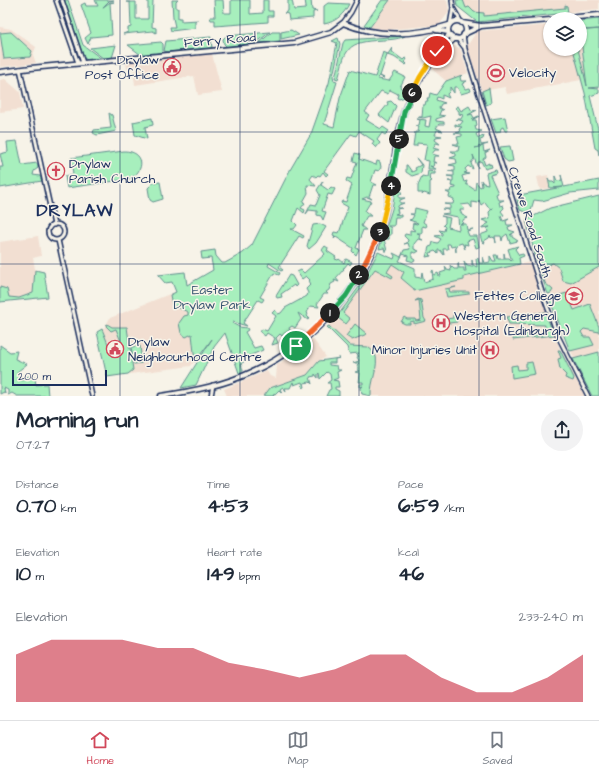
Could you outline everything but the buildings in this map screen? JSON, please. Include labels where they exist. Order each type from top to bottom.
[{"type":"main road","points":[[587,16],[599,15]]},
{"type":"main road","points":[[436,30],[455,22],[481,26],[543,21]]},
{"type":"main road","name":"Ferry Road","points":[[0,72],[294,43],[331,32],[343,23]]},
{"type":"main road","points":[[343,23],[370,32],[384,33],[436,30],[449,33],[456,38]]},
{"type":"main road","points":[[461,23],[465,28],[464,34]]},
{"type":"main road","points":[[161,396],[182,393],[214,385],[255,371],[291,350],[316,328],[339,304],[352,287],[369,256],[382,225],[404,112],[420,77],[449,33],[449,25]]},
{"type":"main road","points":[[431,61],[456,38],[481,26]]},
{"type":"street","points":[[56,0],[78,64]]},
{"type":"street","points":[[62,0],[83,63]]},
{"type":"street","points":[[343,23],[357,0]]},
{"type":"street","points":[[449,25],[453,8],[452,0]]},
{"type":"street","points":[[453,8],[461,23]]},
{"type":"street","name":"Crewe Road South","points":[[464,34],[465,49],[544,299],[566,353],[588,396]]},
{"type":"street","name":"Crewe Road South","points":[[456,38],[465,49]]},
{"type":"street","points":[[20,69],[54,225]]},
{"type":"street","points":[[54,225],[59,225],[63,229],[62,237],[58,240],[50,238],[48,233],[50,227],[54,225]]},
{"type":"street","points":[[58,240],[92,396]]},
{"type":"street","points":[[211,396],[214,385]]},
{"type":"shaded area","points":[[390,0],[447,0],[449,12],[439,25],[384,30],[370,27]]},
{"type":"shaded area","points":[[456,0],[599,0],[599,9],[571,12],[543,12],[543,15],[477,22],[457,6]]},
{"type":"shaded area","points":[[599,20],[599,88],[583,90],[581,80],[507,94],[505,87],[482,91],[467,46],[477,31],[543,26],[543,56],[587,56],[587,21]]},
{"type":"shaded area","points":[[0,27],[11,29],[36,47],[33,55],[36,63],[0,67]]},
{"type":"shaded area","points":[[452,45],[460,48],[468,73],[446,81],[432,69]]},
{"type":"shaded area","points":[[212,54],[222,92],[198,95],[194,76],[135,85],[133,69],[127,69],[126,62]]},
{"type":"shaded area","points":[[5,79],[20,92],[23,109],[0,112],[0,80]]},
{"type":"shaded area","points":[[548,175],[550,188],[540,190],[537,177]]},
{"type":"shaded area","name":"Fettes College","points":[[599,196],[599,396],[592,396],[556,319],[525,222]]},
{"type":"shaded area","points":[[38,236],[41,256],[33,258],[35,269],[44,272],[48,297],[0,302],[0,242]]},
{"type":"shaded area","name":"Western General Hospital (Edinburgh)","points":[[378,252],[415,268],[415,288],[530,262],[560,350],[585,396],[371,396],[366,353],[349,354],[347,347],[327,327],[362,283]]},
{"type":"shaded area","points":[[187,287],[195,360],[191,366],[107,377],[97,332],[104,328],[110,318]]},
{"type":"shaded area","points":[[313,339],[326,357],[319,361],[307,375],[270,388],[264,396],[227,396],[224,389],[267,371],[270,376],[276,378],[277,365]]},
{"type":"green space","points":[[64,0],[68,0],[83,45],[102,59],[87,60],[84,58]]},
{"type":"green space","points":[[95,0],[114,0],[109,1],[102,8],[110,2],[114,2],[110,3],[112,35],[91,37],[88,44],[85,38],[91,33],[81,5],[85,3],[86,6],[98,6]]},
{"type":"green space","points":[[146,0],[153,0],[152,27],[156,28],[156,33],[153,31],[123,34],[128,32],[128,28],[131,27],[130,2],[136,2],[136,19],[148,19],[148,1]]},
{"type":"green space","points":[[172,0],[178,0],[176,2],[176,8],[178,8],[178,18],[181,18],[181,21],[199,20],[195,21],[195,28],[171,31],[170,27],[175,27]]},
{"type":"green space","points":[[214,0],[223,0],[224,13],[231,13],[231,0],[250,0],[250,14],[263,13],[263,0],[268,0],[268,11],[273,11],[273,16],[268,16],[268,22],[215,26],[215,20],[211,20],[210,17],[215,17]]},
{"type":"green space","points":[[288,0],[292,0],[294,10],[305,9],[305,0],[311,0],[312,10],[317,11],[313,12],[313,18],[289,20],[288,14],[284,13],[288,11]]},
{"type":"green space","points":[[382,0],[390,0],[370,27],[364,25]]},
{"type":"green space","points":[[456,0],[463,0],[466,8],[469,7],[474,12],[484,13],[484,16],[565,8],[565,5],[567,6],[568,12],[543,12],[543,15],[477,22],[457,6]]},
{"type":"green space","points":[[328,3],[349,4],[339,17],[324,24],[324,6]]},
{"type":"green space","points":[[599,19],[599,29],[587,30],[587,20]]},
{"type":"green space","points":[[599,29],[599,87],[589,88],[599,89],[599,93],[590,96],[599,133],[599,155],[598,150],[595,148],[585,93],[575,56],[580,56],[587,86],[583,56],[587,56],[587,30]]},
{"type":"green space","points":[[291,30],[299,35],[281,39],[281,32]]},
{"type":"green space","points":[[11,32],[32,51],[30,57],[4,59],[0,33]]},
{"type":"green space","points":[[270,32],[256,43],[227,47],[224,44],[223,39],[226,36]]},
{"type":"green space","points":[[272,32],[280,32],[280,41],[259,43]]},
{"type":"green space","points":[[405,36],[358,43],[347,52],[338,79],[335,78],[345,40]]},
{"type":"green space","points":[[211,37],[212,48],[168,52],[164,51],[166,41]]},
{"type":"green space","name":"Easter Drylaw Park","points":[[338,38],[340,44],[333,76],[334,81],[337,82],[324,124],[334,127],[340,98],[350,70],[375,77],[383,52],[388,54],[392,48],[391,51],[403,60],[405,58],[407,59],[405,62],[407,64],[406,65],[394,57],[387,55],[380,76],[384,78],[379,76],[378,79],[389,81],[395,72],[405,77],[400,87],[406,93],[405,97],[399,99],[397,98],[398,94],[390,90],[388,94],[381,91],[365,112],[369,115],[366,120],[381,129],[383,127],[389,131],[385,135],[382,133],[377,140],[380,143],[376,148],[372,144],[374,141],[359,131],[356,136],[351,134],[324,171],[328,174],[326,176],[323,172],[320,176],[318,175],[316,177],[313,175],[310,179],[316,186],[307,185],[308,193],[303,202],[305,203],[301,208],[305,210],[304,213],[298,208],[293,221],[297,225],[294,229],[291,229],[304,236],[303,238],[299,236],[279,267],[283,270],[281,271],[269,263],[268,266],[280,273],[279,275],[274,273],[260,297],[264,299],[262,302],[258,300],[243,323],[247,326],[232,323],[239,327],[247,328],[248,330],[245,332],[254,348],[261,346],[263,350],[242,359],[244,362],[241,363],[243,371],[239,373],[225,333],[214,347],[196,385],[181,388],[212,339],[195,362],[192,334],[186,337],[181,333],[179,323],[184,316],[188,315],[188,312],[172,305],[170,295],[176,292],[172,282],[165,283],[158,275],[185,272],[187,285],[213,270],[211,258],[202,259],[201,252],[215,250],[216,256],[222,263],[225,263],[243,253],[252,245],[290,170],[311,134],[329,83],[337,43],[332,41]]},
{"type":"green space","points":[[161,42],[163,44],[163,51],[161,53],[141,55],[128,45]]},
{"type":"green space","points":[[116,45],[112,58],[104,59],[90,48]]},
{"type":"green space","points":[[462,75],[460,77],[461,81],[467,81],[462,84],[465,89],[470,88],[471,91],[461,94],[457,87],[454,87],[454,93],[450,87],[450,91],[447,94],[449,98],[442,95],[442,99],[437,97],[436,100],[445,103],[441,104],[439,108],[443,110],[441,110],[439,115],[445,116],[436,119],[436,121],[444,122],[444,124],[439,124],[436,128],[443,131],[437,130],[435,135],[442,136],[436,137],[435,140],[440,144],[436,143],[433,148],[440,150],[435,150],[432,154],[439,156],[434,156],[433,167],[430,166],[436,169],[428,169],[429,161],[424,160],[427,144],[417,143],[417,146],[413,146],[415,132],[419,132],[417,131],[419,127],[415,126],[419,125],[420,120],[417,119],[426,120],[425,126],[429,127],[431,116],[423,118],[418,117],[422,117],[423,105],[425,105],[426,101],[428,101],[427,98],[429,98],[430,93],[436,95],[446,81]]},
{"type":"green space","points":[[489,88],[491,103],[486,105],[482,91]]},
{"type":"green space","points":[[391,101],[396,106],[389,123],[379,115],[388,104],[387,102]]},
{"type":"green space","points":[[458,106],[461,111],[469,106],[472,111],[477,110],[468,115],[472,114],[474,118],[479,116],[472,120],[476,120],[476,130],[482,131],[476,134],[478,138],[484,136],[483,139],[480,140],[481,145],[488,144],[475,148],[483,146],[484,152],[490,150],[485,153],[486,157],[483,159],[485,165],[489,163],[492,167],[485,169],[481,161],[477,163],[478,168],[473,155],[474,159],[471,163],[473,169],[468,166],[465,169],[467,172],[464,173],[469,174],[462,176],[464,182],[467,181],[466,184],[475,190],[476,182],[480,187],[482,186],[481,180],[483,183],[488,184],[486,173],[496,170],[497,173],[490,175],[498,193],[496,194],[498,200],[504,200],[499,202],[500,206],[503,205],[504,208],[501,211],[504,215],[501,216],[503,221],[509,219],[506,221],[507,225],[513,225],[508,227],[509,230],[515,232],[510,235],[512,234],[512,237],[518,241],[510,243],[507,234],[503,237],[502,241],[501,236],[495,236],[496,243],[495,238],[491,238],[490,235],[489,238],[484,241],[485,243],[482,242],[480,235],[488,232],[487,228],[490,227],[481,228],[489,223],[482,220],[490,218],[489,212],[493,208],[490,209],[485,202],[481,205],[479,200],[478,203],[472,202],[472,208],[469,204],[461,205],[464,208],[464,210],[460,210],[462,215],[468,218],[464,219],[462,222],[464,223],[460,224],[466,224],[467,230],[473,229],[467,231],[469,236],[477,236],[479,247],[476,248],[473,239],[467,241],[468,245],[464,244],[465,249],[462,243],[456,245],[456,252],[455,246],[451,247],[450,244],[447,244],[448,249],[443,249],[444,255],[440,250],[438,250],[438,254],[435,251],[430,253],[431,256],[426,257],[429,247],[432,246],[433,242],[438,243],[441,239],[435,236],[442,235],[439,230],[444,231],[445,227],[443,225],[445,223],[445,217],[441,216],[450,218],[448,227],[459,230],[458,217],[442,214],[449,213],[449,210],[442,209],[450,209],[450,205],[444,204],[453,204],[454,199],[449,197],[450,194],[446,192],[450,192],[451,189],[456,188],[451,186],[452,182],[448,181],[453,181],[453,177],[447,176],[454,176],[454,172],[448,171],[455,171],[455,166],[449,165],[457,163],[456,159],[450,158],[456,156],[456,154],[451,151],[458,151],[459,146],[453,144],[459,144],[457,137],[462,136],[462,134],[454,133],[460,132],[459,129],[462,127],[455,126],[455,124],[460,125],[463,121],[456,119],[461,119],[463,115],[459,114],[459,111],[455,108]]},
{"type":"green space","points":[[109,113],[112,115],[116,131],[97,135],[93,133],[94,130],[111,128]]},
{"type":"green space","points":[[505,117],[508,131],[505,131],[503,127],[501,128],[500,132],[496,133],[491,119]]},
{"type":"green space","points":[[152,118],[153,125],[145,127],[147,139],[135,135],[133,122]]},
{"type":"green space","points":[[17,141],[22,165],[37,163],[38,168],[34,171],[33,175],[40,176],[42,181],[0,188],[0,167],[3,167],[0,154],[8,152],[7,142]]},
{"type":"green space","points":[[510,146],[513,161],[508,162],[504,159],[500,147]]},
{"type":"green space","points":[[124,151],[136,154],[141,162],[135,176],[129,179],[67,188],[65,176],[73,174],[71,158]]},
{"type":"green space","points":[[355,153],[360,155],[359,159],[376,165],[377,161],[380,162],[381,167],[379,171],[375,170],[371,182],[377,185],[373,185],[369,197],[372,199],[367,197],[362,199],[371,201],[365,211],[371,216],[367,216],[361,226],[366,230],[363,230],[356,248],[359,249],[356,255],[352,251],[353,248],[336,237],[334,239],[335,236],[333,235],[334,232],[339,233],[348,207],[341,203],[342,201],[346,202],[352,185],[346,181],[347,178],[351,179],[357,162],[353,161]]},
{"type":"green space","points":[[416,158],[422,165],[421,173],[412,176],[406,172],[406,165],[412,172],[416,170],[415,168],[421,165]]},
{"type":"green space","points":[[428,171],[435,172],[435,174],[430,174],[429,178],[432,181],[430,182],[430,195],[424,193],[422,195],[423,193],[418,193],[418,185],[422,176],[427,177]]},
{"type":"green space","points":[[561,175],[564,187],[599,180],[599,190],[570,193],[542,201],[534,200],[531,210],[525,212],[520,210],[517,200],[519,195],[563,187],[550,188],[548,178],[550,182],[555,184],[555,176],[557,181],[562,180]]},
{"type":"green space","points":[[399,177],[402,194],[399,194],[399,198],[405,198],[400,200],[400,203],[404,203],[399,205],[397,208],[402,208],[397,209],[398,213],[395,214],[401,215],[401,217],[395,217],[394,226],[388,226],[391,228],[391,235],[389,235],[389,239],[384,239],[387,251],[385,251],[384,248],[379,249],[392,209],[397,179]]},
{"type":"green space","points":[[323,181],[321,185],[328,190],[331,187],[335,189],[332,195],[328,194],[322,211],[326,212],[323,220],[321,216],[317,215],[317,211],[309,210],[306,214],[311,204],[316,205],[320,195],[317,190]]},
{"type":"green space","points":[[160,182],[163,199],[153,202],[150,200],[148,188],[153,183]]},
{"type":"green space","points":[[599,196],[599,267],[571,283],[563,281],[559,268],[553,263],[541,268],[545,283],[553,290],[548,294],[538,266],[526,220],[550,208]]},
{"type":"green space","points":[[415,208],[427,211],[423,222],[427,225],[426,227],[422,226],[422,233],[417,233],[420,234],[419,238],[423,240],[418,239],[414,244],[414,249],[419,251],[416,253],[412,252],[412,258],[415,260],[414,262],[407,260],[408,256],[403,254],[399,261],[415,268],[415,277],[421,278],[422,272],[424,282],[433,279],[433,270],[434,275],[438,273],[439,276],[441,276],[440,273],[446,271],[445,266],[447,270],[451,271],[450,265],[454,269],[458,269],[458,263],[459,268],[464,268],[464,271],[466,271],[464,261],[467,266],[472,267],[472,260],[473,265],[477,267],[476,259],[478,258],[479,263],[484,263],[483,257],[485,263],[490,262],[490,256],[493,261],[496,261],[494,255],[497,255],[498,259],[504,259],[504,253],[505,258],[509,258],[512,261],[508,249],[518,246],[515,249],[519,255],[523,254],[524,256],[519,258],[520,264],[464,277],[464,280],[414,291],[414,289],[401,278],[404,272],[392,264],[387,272],[393,276],[392,278],[375,269],[343,313],[350,319],[346,324],[338,318],[333,322],[362,283],[378,252],[394,259],[395,256],[393,253],[401,257],[404,250],[410,249],[408,243],[404,244],[407,243],[408,240],[404,236],[405,234],[410,235],[410,230],[416,231],[412,228],[413,223],[418,223],[409,220],[412,219],[414,215],[410,214],[414,214]]},
{"type":"green space","points":[[320,224],[326,227],[316,243],[309,249],[307,246],[313,225]]},
{"type":"green space","points":[[325,246],[328,248],[327,251],[336,257],[335,259],[339,259],[344,263],[346,259],[352,262],[350,265],[348,263],[343,268],[344,269],[336,278],[339,282],[334,280],[335,282],[331,284],[329,290],[326,292],[328,294],[324,294],[317,304],[319,307],[310,306],[307,313],[309,318],[308,320],[298,313],[301,319],[295,328],[292,326],[289,328],[290,330],[282,336],[280,334],[276,338],[278,343],[272,345],[275,338],[267,333],[265,336],[260,332],[262,329],[267,331],[276,316],[272,313],[275,310],[278,314],[281,313],[285,308],[307,296],[308,293],[306,289],[311,284],[309,281],[310,280],[306,276],[302,279],[297,272],[301,270],[304,273],[325,254],[322,250]]},
{"type":"green space","points":[[35,270],[44,272],[48,297],[0,302],[0,287],[7,289],[9,297],[19,298],[33,293]]},
{"type":"green space","points":[[289,275],[292,276],[297,285],[295,287],[294,285],[281,294],[282,297],[277,298],[276,296]]},
{"type":"green space","points":[[456,287],[449,289],[450,292],[469,292],[469,294],[447,297],[445,289]]},
{"type":"green space","points":[[567,293],[574,310],[590,304],[599,327],[599,332],[584,329],[581,332],[584,337],[590,337],[594,345],[570,351],[549,298]]},
{"type":"green space","points":[[418,299],[421,300],[424,318],[426,321],[414,324],[414,321],[410,322],[410,324],[401,322],[404,317],[407,319],[415,319],[416,321],[421,320],[419,300],[415,301]]},
{"type":"green space","points":[[545,312],[554,335],[513,340],[514,334],[544,335],[545,325],[509,324],[506,317]]},
{"type":"green space","points":[[453,315],[456,316],[457,322],[441,324],[441,317],[446,316],[446,319],[453,318]]},
{"type":"green space","points":[[107,324],[112,327],[127,327],[133,370],[128,374],[107,377],[97,332],[102,329],[112,354],[122,349],[120,345],[122,344],[116,329],[111,331],[106,326]]},
{"type":"green space","points":[[355,324],[367,334],[352,340],[346,336]]},
{"type":"green space","points":[[329,326],[350,346],[368,347],[375,353],[376,369],[371,396],[362,394],[361,388],[363,386],[360,387],[360,384],[363,384],[363,382],[359,382],[360,373],[355,372],[360,371],[358,370],[359,368],[357,365],[359,363],[353,363],[359,361],[357,357],[359,356],[357,355],[359,353],[349,354],[347,347],[327,327]]},
{"type":"green space","points":[[0,345],[10,352],[17,351],[15,359],[27,364],[17,372],[23,381],[28,376],[35,378],[36,385],[47,384],[48,396],[17,396],[12,393],[8,395],[8,390],[4,388],[5,394],[4,392],[0,394]]},
{"type":"green space","points":[[140,346],[142,363],[134,364],[131,347]]},
{"type":"green space","points":[[558,350],[560,350],[574,378],[573,381],[565,378],[566,375],[560,369],[558,359],[561,358]]},
{"type":"green space","points":[[599,352],[599,396],[592,396],[573,359]]},
{"type":"green space","points":[[340,358],[335,359],[335,363],[329,363],[329,365],[337,366],[338,370],[341,370],[337,372],[338,378],[333,380],[338,381],[339,387],[335,387],[335,389],[339,391],[339,396],[326,396],[331,389],[330,383],[327,383],[331,380],[330,374],[327,372],[320,379],[319,373],[318,378],[315,374],[315,376],[310,377],[312,384],[310,382],[304,383],[305,387],[303,388],[302,382],[294,385],[293,382],[290,388],[285,388],[286,391],[283,387],[280,389],[282,393],[279,390],[275,394],[274,393],[273,395],[275,396],[264,396],[270,388],[307,375],[319,361]]},
{"type":"green space","points":[[532,362],[535,374],[512,378],[511,366],[517,365],[518,370],[526,369],[526,363]]},
{"type":"place","name":"Drylaw Post Office","points":[[172,67]]},
{"type":"place","name":"Velocity","points":[[496,73]]},
{"type":"place","name":"Drylaw Parish Church","points":[[56,171]]},
{"type":"place","name":"Fettes College","points":[[574,296]]},
{"type":"place","name":"Western General Hospital (Edinburgh)","points":[[441,323]]},
{"type":"place","name":"Drylaw Neighbourhood Centre","points":[[115,349]]},
{"type":"place","name":"Minor Injuries Unit","points":[[490,350]]},
{"type":"district","name":"DRYLAW","points":[[75,211]]},
{"type":"route","points":[[296,346],[316,328],[346,296],[358,277],[377,240],[387,206],[404,112],[420,77],[437,51]]}]
